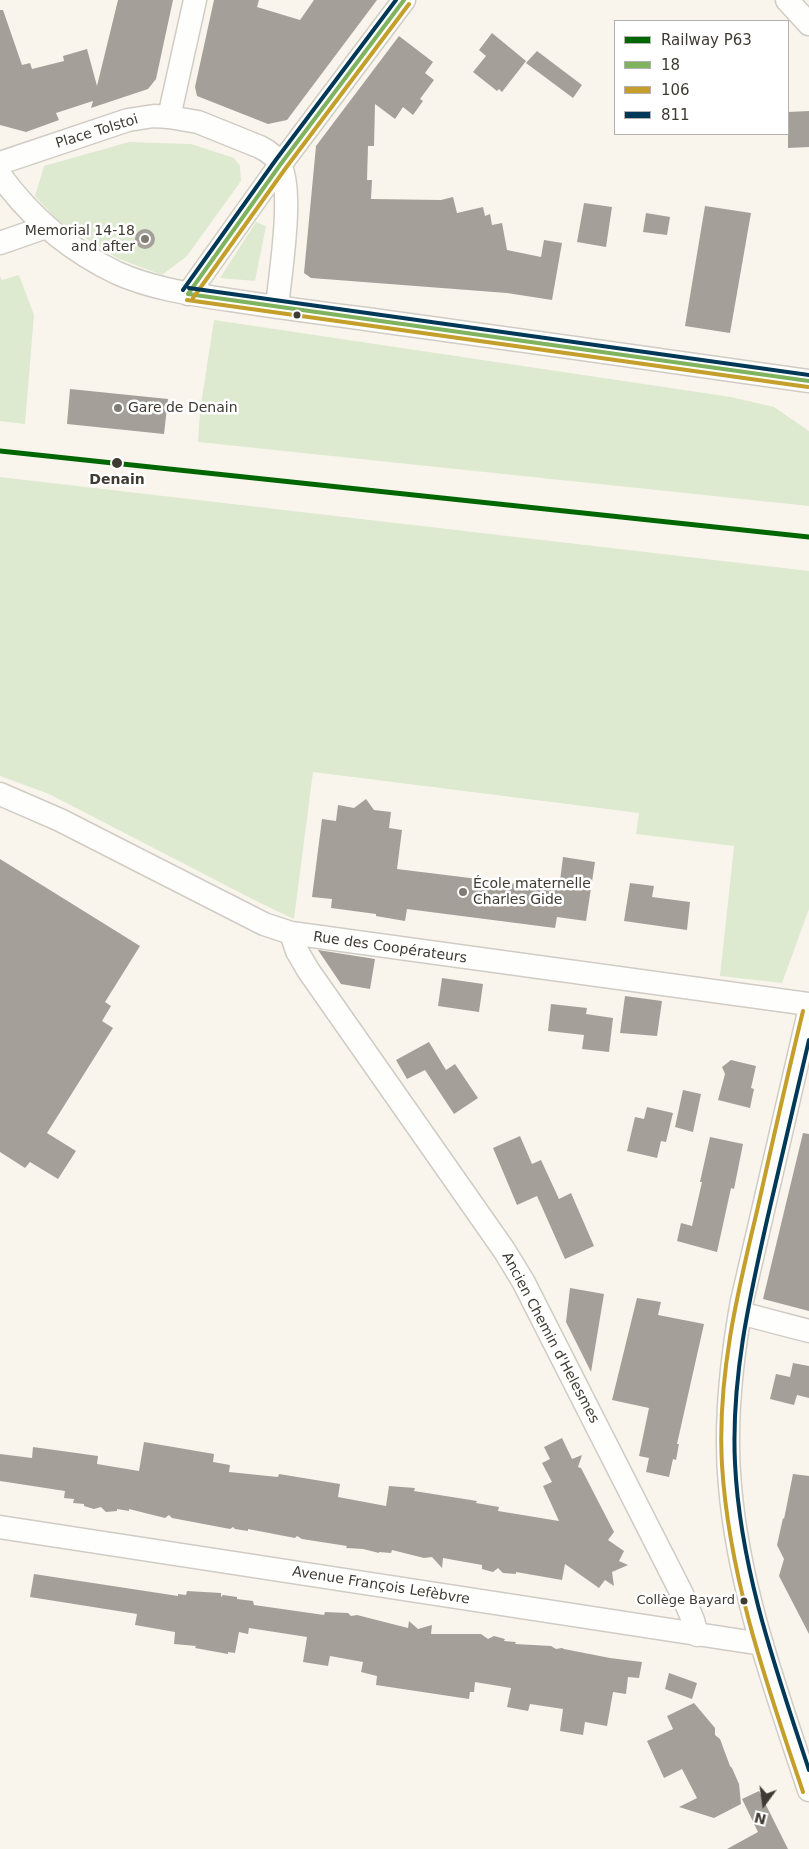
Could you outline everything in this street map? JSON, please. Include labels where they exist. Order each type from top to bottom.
[{"type":"street","points":[[169,117],[195,0]]},
{"type":"street","points":[[188,294],[280,165],[404,0]]},
{"type":"street","points":[[787,0],[809,24]]},
{"type":"street","name":"Place Tolstoi","points":[[0,163],[128,120],[140,117],[169,117],[187,119],[209,126],[260,147],[268,151],[280,165]]},
{"type":"street","points":[[277,307],[286,202],[285,185],[280,165]]},
{"type":"street","points":[[0,175],[24,205],[46,227],[83,254],[118,273],[152,286],[188,294],[277,307],[809,381]]},
{"type":"street","points":[[0,243],[46,227]]},
{"type":"street","name":"Rue des Coopérateurs","points":[[0,794],[60,820],[264,924],[291,933],[809,1004]]},
{"type":"street","name":"Ancien Chemin d'Helesmes","points":[[291,933],[297,952],[311,975],[504,1250],[523,1281],[682,1594],[697,1635]]},
{"type":"street","points":[[809,1012],[740,1313],[735,1340],[730,1397],[730,1484],[743,1574],[762,1644],[809,1790]]},
{"type":"street","points":[[740,1313],[809,1331]]},
{"type":"street","name":"Avenue François Lefèbvre","points":[[0,1527],[762,1644]]},
{"type":"green space","points":[[129,142],[191,144],[234,158],[240,166],[241,181],[187,256],[162,275],[117,258],[57,220],[35,196],[44,166]]},
{"type":"green space","points":[[256,222],[266,226],[255,281],[220,278]]},
{"type":"green space","points":[[19,275],[34,315],[25,424],[0,421],[0,276],[2,280]]},
{"type":"green space","points":[[214,320],[731,397],[774,407],[809,431],[809,506],[198,442],[200,411]]},
{"type":"green space","points":[[0,477],[809,571],[809,909],[782,983],[720,976],[734,846],[636,834],[639,813],[313,772],[294,919],[49,794],[0,776]]},
{"type":"building","points":[[118,0],[173,0],[156,79],[148,89],[91,108],[93,101],[56,113],[59,120],[26,132],[0,125],[0,10],[3,10],[22,65],[30,63],[32,69],[64,61],[63,56],[87,49],[97,86]]},
{"type":"building","points":[[214,0],[259,0],[257,7],[300,20],[314,0],[377,0],[287,120],[268,124],[197,96],[195,87]]},
{"type":"building","points":[[492,33],[526,61],[502,92],[499,89],[497,91],[473,72],[486,56],[479,50]]},
{"type":"building","points":[[399,36],[433,62],[425,73],[434,80],[420,99],[423,101],[413,115],[403,107],[395,119],[375,104],[374,146],[368,146],[367,180],[372,180],[371,199],[441,200],[453,197],[457,213],[483,207],[485,216],[490,214],[492,225],[502,223],[507,250],[541,257],[544,240],[562,243],[552,300],[507,293],[311,278],[304,273],[316,146]]},
{"type":"building","points":[[537,51],[582,85],[573,98],[526,63]]},
{"type":"building","points":[[809,111],[809,147],[788,148],[789,112]]},
{"type":"building","points":[[584,203],[612,207],[606,247],[577,242]]},
{"type":"building","points":[[705,206],[751,213],[730,333],[685,326]]},
{"type":"building","points":[[646,213],[670,217],[667,235],[643,232]]},
{"type":"building","name":"Memorial 14-18 and after","points":[[145,229],[152,232],[155,239],[152,246],[145,249],[138,246],[135,239],[138,232]]},
{"type":"building","name":"Gare de Denain","points":[[70,389],[168,399],[164,434],[67,424]]},
{"type":"building","points":[[366,799],[374,810],[391,812],[389,828],[402,830],[397,869],[559,889],[563,857],[595,862],[586,921],[557,917],[555,928],[407,909],[405,921],[376,916],[376,914],[331,908],[332,899],[312,897],[322,819],[336,821],[338,805],[354,808]]},
{"type":"building","points":[[0,859],[140,946],[105,1002],[111,1006],[102,1021],[113,1028],[47,1133],[76,1151],[58,1179],[30,1162],[25,1168],[0,1152]]},
{"type":"building","points":[[630,883],[654,886],[652,897],[690,902],[687,930],[624,921]]},
{"type":"building","points":[[318,950],[375,959],[370,989],[341,984]]},
{"type":"building","points":[[442,978],[483,984],[479,1012],[438,1006]]},
{"type":"building","points":[[625,996],[662,1001],[657,1036],[620,1033]]},
{"type":"building","points":[[551,1004],[587,1008],[586,1014],[613,1018],[609,1052],[582,1049],[584,1035],[548,1031]]},
{"type":"building","points":[[429,1042],[446,1070],[455,1064],[478,1098],[454,1114],[425,1070],[407,1079],[396,1060]]},
{"type":"building","points":[[731,1060],[756,1066],[751,1088],[754,1089],[750,1108],[718,1100],[725,1074],[722,1067]]},
{"type":"building","points":[[683,1090],[701,1094],[693,1132],[675,1127]]},
{"type":"building","points":[[647,1107],[673,1113],[666,1142],[661,1141],[657,1158],[627,1151],[635,1117],[644,1119]]},
{"type":"building","points":[[803,1133],[809,1134],[809,1311],[763,1299]]},
{"type":"building","points":[[520,1136],[532,1164],[541,1160],[559,1199],[571,1193],[594,1246],[565,1259],[537,1196],[517,1205],[493,1148]]},
{"type":"building","points":[[710,1137],[743,1144],[734,1189],[731,1188],[717,1252],[677,1241],[681,1223],[692,1226]]},
{"type":"building","points":[[570,1288],[604,1294],[591,1372],[566,1322]]},
{"type":"building","points":[[637,1298],[661,1302],[658,1315],[704,1324],[677,1444],[679,1444],[676,1460],[673,1459],[669,1477],[646,1472],[649,1458],[639,1456],[649,1408],[612,1400]]},
{"type":"building","points":[[793,1363],[809,1366],[809,1398],[797,1395],[794,1405],[770,1399],[776,1374],[790,1377]]},
{"type":"building","points":[[562,1438],[572,1459],[582,1455],[578,1467],[581,1468],[614,1532],[608,1540],[624,1551],[619,1561],[628,1565],[612,1572],[614,1586],[605,1580],[599,1588],[565,1564],[562,1580],[516,1572],[516,1574],[503,1573],[498,1568],[493,1572],[482,1569],[482,1565],[443,1558],[442,1568],[432,1557],[424,1558],[392,1550],[391,1553],[379,1553],[363,1549],[346,1548],[347,1546],[302,1539],[297,1536],[295,1538],[248,1529],[248,1531],[235,1529],[233,1527],[230,1529],[172,1518],[169,1515],[165,1518],[129,1509],[129,1511],[117,1509],[117,1511],[106,1512],[101,1507],[94,1509],[84,1506],[84,1504],[73,1503],[74,1499],[64,1498],[65,1491],[0,1481],[0,1454],[32,1458],[33,1447],[98,1456],[97,1464],[139,1471],[144,1442],[214,1454],[213,1462],[230,1465],[229,1472],[278,1477],[279,1474],[340,1484],[338,1497],[386,1506],[389,1486],[415,1488],[414,1491],[477,1501],[476,1503],[499,1507],[498,1511],[559,1521],[543,1486],[552,1482],[542,1463],[550,1459],[544,1447]]},
{"type":"building","points":[[793,1474],[809,1476],[809,1634],[779,1576],[784,1559],[777,1545]]},
{"type":"building","points":[[34,1574],[178,1596],[178,1594],[186,1595],[187,1591],[221,1593],[221,1597],[223,1595],[237,1597],[237,1599],[253,1601],[254,1605],[324,1615],[325,1612],[348,1613],[351,1616],[357,1615],[408,1628],[409,1621],[418,1629],[432,1625],[431,1634],[481,1634],[488,1639],[494,1636],[505,1639],[504,1641],[516,1642],[515,1644],[551,1646],[556,1649],[562,1648],[610,1658],[642,1662],[639,1678],[628,1677],[626,1694],[613,1692],[607,1726],[585,1722],[583,1735],[560,1731],[563,1709],[530,1704],[528,1711],[507,1707],[511,1688],[475,1682],[474,1692],[470,1692],[469,1699],[376,1685],[377,1676],[361,1672],[363,1662],[330,1656],[328,1666],[303,1662],[307,1637],[249,1628],[248,1634],[239,1632],[235,1653],[228,1652],[228,1654],[195,1648],[196,1646],[174,1644],[175,1632],[135,1625],[137,1614],[30,1597]]},
{"type":"building","points":[[669,1673],[697,1683],[692,1699],[665,1689]]},
{"type":"building","points":[[694,1703],[715,1728],[715,1735],[720,1739],[739,1784],[741,1804],[714,1818],[679,1807],[697,1798],[682,1769],[664,1778],[647,1741],[673,1729],[667,1716]]},
{"type":"building","points":[[759,1791],[788,1849],[727,1849],[758,1832],[742,1799]]},
{"type":"rail line","name":"P63","points":[[0,451],[809,537]]},
{"type":"transit line","name":"811","points":[[183,290],[275,161],[396,0]]},
{"type":"transit line","name":"18","points":[[188,294],[280,165],[404,0]]},
{"type":"transit line","name":"106","points":[[193,298],[285,169],[409,4]]},
{"type":"transit line","name":"811","points":[[189,288],[809,375]]},
{"type":"transit line","name":"18","points":[[188,294],[809,381]]},
{"type":"transit line","name":"106","points":[[187,300],[808,387]]},
{"type":"transit line","name":"106","points":[[803,1011],[742,1273],[730,1336],[721,1433],[726,1507],[741,1590],[763,1671],[803,1792]]},
{"type":"transit line","name":"811","points":[[809,1040],[748,1310],[739,1371],[734,1432],[738,1503],[752,1580],[772,1657],[809,1770]]},
{"type":"place","name":"Memorial 14-18 and after","points":[[145,239]]},
{"type":"place","name":"Gare de Denain","points":[[118,408]]},
{"type":"place","name":"Denain","points":[[117,463]]},
{"type":"place","name":"École maternelle Charles Gide","points":[[463,892]]},
{"type":"place","name":"Collège Bayard","points":[[744,1601]]}]
